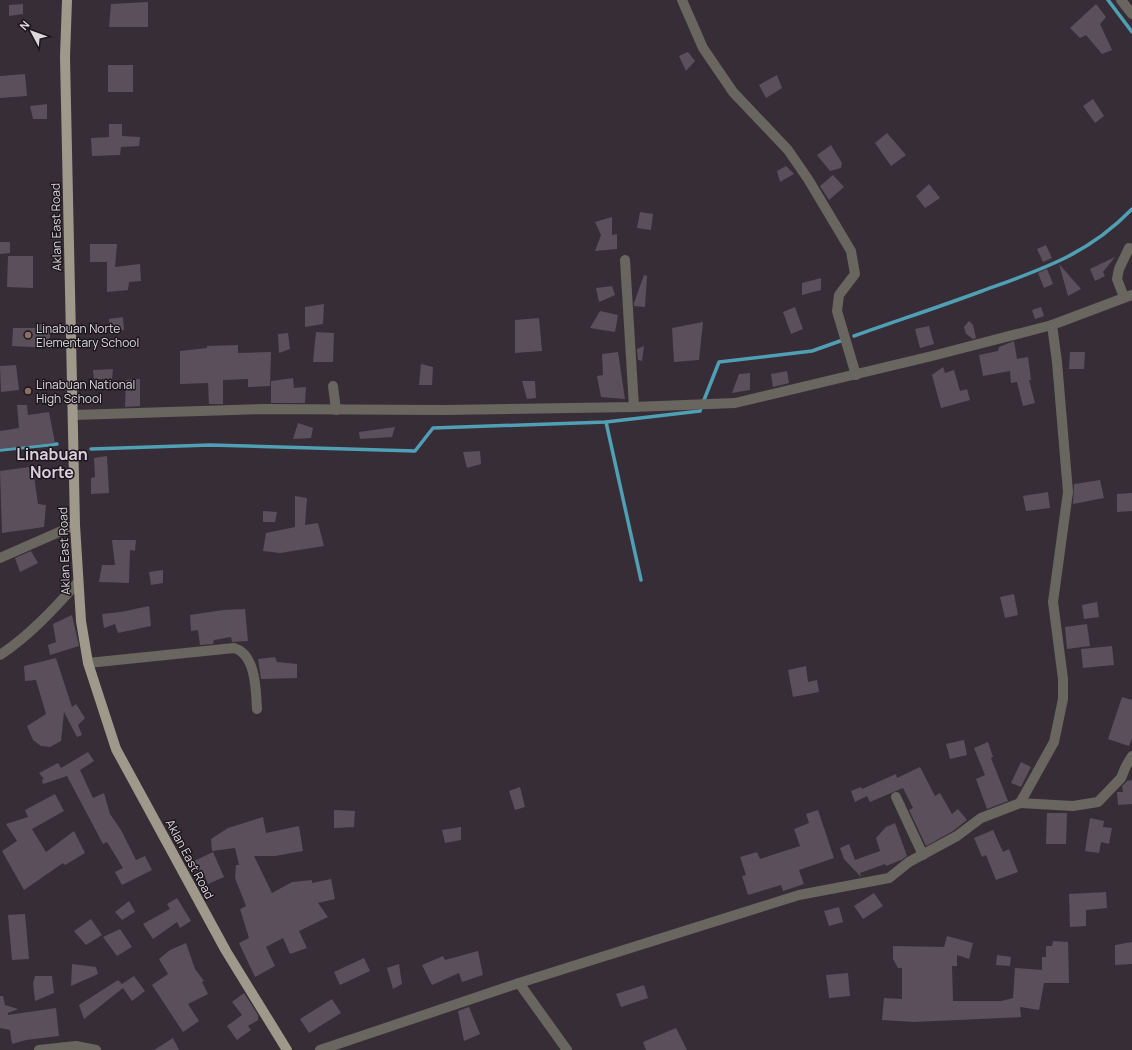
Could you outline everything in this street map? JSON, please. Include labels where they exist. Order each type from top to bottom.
[{"type":"main road","name":"Aklan East Road","points":[[67,0],[65,57],[74,415],[75,525],[81,621],[88,663],[116,749],[226,952],[287,1050]]},
{"type":"street","points":[[682,0],[703,48],[733,92],[792,156],[808,179],[851,252],[854,260],[855,274],[839,295],[838,311],[856,375]]},
{"type":"street","points":[[1121,0],[1132,14]]},
{"type":"street","points":[[74,415],[265,409],[444,410],[634,407],[734,403],[856,375],[1052,325],[1128,296],[1117,279],[1119,269],[1128,248]]},
{"type":"street","points":[[625,260],[634,407]]},
{"type":"street","points":[[1020,803],[1054,742],[1063,699],[1063,679],[1053,602],[1068,492],[1057,362],[1052,325]]},
{"type":"street","points":[[333,386],[336,410]]},
{"type":"street","points":[[0,558],[75,525]]},
{"type":"street","points":[[0,655],[13,646],[37,624],[78,582]]},
{"type":"street","points":[[88,663],[182,652],[234,648],[241,650],[246,654],[253,674],[257,709]]},
{"type":"street","points":[[320,1050],[519,983],[799,895],[889,878],[909,862],[957,836],[981,818],[1020,803],[1073,806],[1098,802],[1121,778],[1132,756]]},
{"type":"street","points":[[896,797],[922,856]]},
{"type":"street","points":[[519,983],[567,1050]]},
{"type":"street","points":[[39,1050],[76,1046],[96,1050]]},
{"type":"building","points":[[148,2],[148,27],[109,27],[111,4]]},
{"type":"building","points":[[23,4],[23,14],[9,16],[9,5]]},
{"type":"building","points":[[1096,4],[1106,17],[1100,24],[1112,50],[1102,54],[1086,35],[1080,38],[1070,28]]},
{"type":"building","points":[[688,52],[695,61],[686,71],[679,56]]},
{"type":"building","points":[[108,65],[133,65],[133,92],[108,92]]},
{"type":"building","points":[[25,74],[27,96],[0,98],[0,76]]},
{"type":"building","points":[[777,75],[782,88],[766,98],[759,85]]},
{"type":"building","points":[[1093,99],[1104,116],[1095,123],[1083,106]]},
{"type":"building","points":[[47,104],[47,119],[33,119],[30,106]]},
{"type":"building","points":[[109,124],[122,124],[122,136],[140,137],[139,146],[121,147],[120,155],[92,156],[91,138],[109,137]]},
{"type":"building","points":[[887,133],[906,155],[891,166],[875,143]]},
{"type":"building","points":[[831,145],[842,163],[841,168],[830,171],[817,155]]},
{"type":"building","points":[[786,166],[794,174],[780,182],[777,171]]},
{"type":"building","points":[[833,175],[844,187],[829,200],[820,186]]},
{"type":"building","points":[[929,184],[940,198],[925,208],[916,196]]},
{"type":"building","points":[[640,212],[653,214],[651,230],[637,228]]},
{"type":"building","points":[[612,217],[612,235],[617,234],[617,249],[595,251],[601,235],[595,222]]},
{"type":"building","points":[[0,242],[10,242],[10,253],[0,254]]},
{"type":"building","points":[[90,244],[117,244],[115,267],[140,264],[141,281],[129,282],[128,290],[107,292],[107,262],[90,262]]},
{"type":"building","points":[[1046,245],[1052,258],[1043,262],[1037,249]]},
{"type":"building","points":[[8,256],[33,256],[33,288],[7,287]]},
{"type":"building","points":[[1115,257],[1103,272],[1105,276],[1095,281],[1090,269]]},
{"type":"building","points":[[1059,264],[1081,289],[1068,296]]},
{"type":"building","points":[[1047,269],[1053,284],[1044,288],[1038,273]]},
{"type":"building","points":[[644,275],[647,276],[645,307],[634,306],[634,303]]},
{"type":"building","points":[[821,278],[821,290],[802,295],[802,283]]},
{"type":"building","points":[[612,286],[615,295],[599,302],[596,288]]},
{"type":"building","points":[[324,304],[323,324],[305,327],[305,307]]},
{"type":"building","points":[[795,307],[803,329],[791,334],[783,312]]},
{"type":"building","points":[[1041,307],[1044,316],[1035,319],[1032,310]]},
{"type":"building","points":[[600,311],[618,315],[615,332],[590,328]]},
{"type":"building","points":[[123,317],[124,330],[109,330],[109,319]]},
{"type":"building","points":[[539,318],[542,351],[515,353],[515,320]]},
{"type":"building","points":[[969,321],[973,325],[976,338],[973,339],[966,334],[964,327]]},
{"type":"building","points":[[703,322],[699,360],[674,362],[672,328]]},
{"type":"building","points":[[37,324],[50,325],[50,348],[12,346],[13,328],[37,328]]},
{"type":"building","points":[[929,326],[934,344],[920,348],[915,329]]},
{"type":"building","points":[[316,332],[334,333],[333,362],[313,362]]},
{"type":"building","points":[[288,333],[290,349],[279,353],[278,334]]},
{"type":"building","points":[[1014,341],[1017,359],[1028,357],[1031,380],[1029,380],[1035,403],[1023,406],[1017,382],[1011,383],[1010,371],[983,376],[979,355],[998,351],[999,347]]},
{"type":"building","points":[[238,345],[238,353],[271,352],[270,386],[248,387],[248,379],[223,380],[223,404],[209,404],[208,383],[180,384],[180,351],[207,348],[207,346]]},
{"type":"building","points":[[644,346],[642,361],[638,360],[637,349]]},
{"type":"building","points":[[618,352],[625,399],[601,397],[597,376],[603,375],[602,354]]},
{"type":"building","points":[[1070,352],[1085,352],[1084,369],[1069,369]]},
{"type":"building","points":[[421,364],[433,367],[432,385],[419,385]]},
{"type":"building","points":[[16,365],[19,390],[1,392],[0,366]]},
{"type":"building","points":[[943,367],[945,373],[954,370],[960,391],[967,389],[970,400],[941,408],[932,375]]},
{"type":"building","points":[[113,369],[112,379],[94,379],[93,370]]},
{"type":"building","points":[[787,371],[789,383],[773,387],[771,374]]},
{"type":"building","points":[[750,373],[750,390],[732,393],[739,374]]},
{"type":"building","points":[[293,378],[294,388],[306,387],[305,403],[271,403],[271,381]]},
{"type":"building","points":[[140,379],[140,406],[125,407],[126,380]]},
{"type":"building","points":[[522,381],[535,381],[536,398],[527,399]]},
{"type":"building","points":[[17,405],[27,405],[28,415],[49,412],[55,443],[0,449],[0,431],[19,428]]},
{"type":"building","points":[[298,423],[313,428],[311,438],[293,439]]},
{"type":"building","points":[[395,427],[392,437],[360,439],[359,432]]},
{"type":"building","points":[[480,451],[481,464],[467,468],[463,452]]},
{"type":"building","points":[[107,456],[109,493],[91,494],[91,478],[95,477],[94,458]]},
{"type":"building","points":[[29,467],[30,476],[34,476],[38,504],[46,505],[44,527],[2,533],[0,471]]},
{"type":"building","points":[[1100,480],[1104,498],[1073,504],[1074,484]]},
{"type":"building","points":[[1048,492],[1050,508],[1026,511],[1023,496]]},
{"type":"building","points":[[1132,493],[1132,511],[1117,512],[1117,494]]},
{"type":"building","points":[[295,496],[307,498],[305,525],[318,523],[324,546],[280,553],[263,551],[266,533],[295,527]]},
{"type":"building","points":[[263,511],[277,512],[275,522],[263,522]]},
{"type":"building","points":[[112,540],[136,540],[135,551],[130,550],[129,583],[99,582],[102,565],[115,565]]},
{"type":"building","points":[[31,551],[38,563],[20,572],[15,558]]},
{"type":"building","points":[[163,570],[163,583],[151,585],[149,572]]},
{"type":"building","points":[[1014,594],[1018,615],[1005,618],[1000,597]]},
{"type":"building","points":[[1097,602],[1099,617],[1084,619],[1082,605]]},
{"type":"building","points":[[149,606],[151,626],[118,633],[115,624],[104,628],[102,614],[121,612]]},
{"type":"building","points":[[245,609],[248,641],[232,642],[231,637],[214,640],[213,644],[200,645],[198,630],[191,631],[190,615],[223,610]]},
{"type":"building","points":[[72,615],[79,646],[50,655],[48,645],[56,642],[53,624]]},
{"type":"building","points":[[1087,624],[1090,646],[1067,649],[1065,627]]},
{"type":"building","points":[[1112,646],[1114,665],[1083,668],[1081,649]]},
{"type":"building","points":[[275,657],[277,662],[297,664],[297,678],[261,679],[258,659]]},
{"type":"building","points":[[56,658],[72,707],[76,704],[85,718],[78,725],[82,735],[77,737],[64,712],[61,741],[50,747],[41,746],[33,740],[27,726],[46,714],[36,680],[25,681],[24,666]]},
{"type":"building","points":[[806,666],[808,682],[817,680],[819,692],[793,697],[788,670]]},
{"type":"building","points":[[1122,697],[1132,700],[1132,738],[1129,746],[1108,739]]},
{"type":"building","points":[[964,740],[967,755],[950,759],[946,744]]},
{"type":"building","points":[[988,742],[993,757],[991,758],[1008,801],[987,809],[976,779],[985,775],[974,748]]},
{"type":"building","points":[[88,752],[94,761],[80,770],[93,798],[104,793],[110,814],[121,830],[136,860],[145,856],[152,870],[122,885],[115,872],[123,868],[107,842],[103,844],[67,776],[43,784],[42,780],[44,779],[39,773],[58,763],[61,768]]},
{"type":"building","points":[[1021,762],[1031,767],[1021,787],[1011,783]]},
{"type":"building","points":[[920,767],[935,796],[940,793],[952,814],[958,809],[967,820],[953,831],[926,846],[909,810],[913,808],[903,788],[870,802],[867,796],[855,802],[851,791],[861,787],[862,789],[896,774],[897,778]]},
{"type":"building","points":[[1132,780],[1132,804],[1118,805],[1117,792],[1123,792],[1122,786],[1127,781]]},
{"type":"building","points":[[520,787],[525,807],[515,810],[509,791]]},
{"type":"building","points":[[55,794],[64,811],[32,829],[46,852],[74,831],[85,853],[65,865],[63,863],[24,890],[2,851],[17,841],[6,824],[28,817],[25,810]]},
{"type":"building","points":[[334,810],[355,811],[354,827],[334,828]]},
{"type":"building","points":[[818,810],[834,858],[799,870],[804,884],[783,891],[781,885],[748,895],[742,876],[746,875],[740,857],[757,852],[760,859],[800,846],[794,829],[809,823],[806,814]]},
{"type":"building","points":[[1047,813],[1067,813],[1066,844],[1046,844]]},
{"type":"building","points":[[263,817],[266,833],[299,826],[303,851],[275,856],[254,856],[272,893],[292,882],[312,880],[312,883],[331,879],[335,899],[318,903],[328,917],[299,931],[307,948],[290,954],[283,938],[266,947],[275,966],[255,977],[239,943],[249,938],[240,909],[246,906],[235,878],[236,865],[239,865],[235,848],[212,851],[211,839],[228,828]]},
{"type":"building","points":[[1090,818],[1104,821],[1103,827],[1112,828],[1109,844],[1101,842],[1099,853],[1085,851]]},
{"type":"building","points":[[895,823],[907,856],[886,866],[885,864],[860,873],[861,877],[844,859],[840,848],[849,844],[855,860],[880,851],[876,838],[886,827]]},
{"type":"building","points":[[461,827],[461,840],[445,843],[442,830]]},
{"type":"building","points":[[993,830],[1003,852],[1009,849],[1018,872],[996,880],[986,855],[982,857],[974,838]]},
{"type":"building","points":[[213,852],[224,877],[208,884],[203,872],[197,874],[192,862]]},
{"type":"building","points":[[1106,892],[1107,908],[1086,910],[1086,926],[1070,927],[1069,894]]},
{"type":"building","points":[[874,893],[883,906],[863,919],[854,906]]},
{"type":"building","points":[[177,898],[191,921],[180,928],[177,922],[153,939],[143,924],[170,909],[167,904]]},
{"type":"building","points":[[129,901],[135,912],[122,920],[115,912]]},
{"type":"building","points":[[839,907],[843,922],[829,926],[824,911]]},
{"type":"building","points":[[25,914],[29,959],[12,960],[8,915]]},
{"type":"building","points":[[91,919],[102,935],[86,945],[74,931]]},
{"type":"building","points":[[120,929],[132,947],[117,956],[103,937]]},
{"type":"building","points":[[947,936],[973,943],[969,959],[957,955],[957,966],[952,966],[953,1001],[1001,1001],[1013,998],[1015,968],[1042,970],[1042,957],[1046,957],[1046,946],[1052,946],[1053,941],[1068,942],[1069,983],[1044,983],[1039,1010],[1020,1007],[1021,1017],[914,1022],[882,1020],[884,998],[902,999],[902,968],[898,968],[893,959],[893,946],[944,947]]},
{"type":"building","points":[[1132,942],[1132,964],[1115,965],[1115,945]]},
{"type":"building","points":[[186,943],[195,969],[204,981],[202,982],[208,994],[188,1004],[199,1021],[183,1032],[152,985],[168,974],[159,959],[170,950]]},
{"type":"building","points":[[478,951],[483,975],[462,982],[459,973],[432,985],[422,965],[443,956],[445,960]]},
{"type":"building","points":[[997,955],[1011,957],[1010,966],[996,965]]},
{"type":"building","points":[[364,958],[370,971],[340,985],[334,972]]},
{"type":"building","points":[[72,964],[96,967],[98,974],[71,986]]},
{"type":"building","points":[[399,964],[402,984],[393,989],[387,968]]},
{"type":"building","points":[[848,973],[850,996],[829,998],[826,975]]},
{"type":"building","points":[[35,976],[52,976],[54,993],[35,1001],[33,983]]},
{"type":"building","points":[[134,976],[145,991],[132,1001],[123,988],[84,1019],[79,1005],[118,980],[122,984]]},
{"type":"building","points":[[644,985],[648,998],[621,1007],[616,994]]},
{"type":"building","points":[[244,993],[258,1015],[258,1020],[248,1026],[251,1030],[237,1040],[227,1026],[242,1015],[232,1002]]},
{"type":"building","points":[[0,996],[3,996],[5,1005],[18,1009],[8,1013],[8,1015],[56,1008],[59,1036],[26,1040],[12,1044],[10,1030],[0,1028]]},
{"type":"building","points":[[332,999],[341,1013],[309,1033],[300,1019]]},
{"type":"building","points":[[469,1007],[480,1034],[464,1041],[458,1011]]},
{"type":"building","points":[[676,1028],[687,1050],[646,1050],[643,1042]]},
{"type":"building","points":[[173,1038],[179,1050],[154,1050]]},
{"type":"waterway","points":[[1108,0],[1132,32]]},
{"type":"waterway","points":[[854,336],[950,303],[1043,268],[1080,250],[1115,225],[1132,209]]},
{"type":"waterway","points":[[704,400],[719,362],[812,351],[843,340]]},
{"type":"waterway","points":[[91,449],[210,445],[415,451],[433,428],[606,422],[700,411],[701,407]]},
{"type":"waterway","points":[[606,422],[641,580]]},
{"type":"waterway","points":[[0,450],[57,444]]},
{"type":"place","name":"Linabuan Norte Elementary School","points":[[28,335]]},
{"type":"place","name":"Linabuan National High School","points":[[28,391]]},
{"type":"district","name":"Linabuan Norte","points":[[52,463]]}]
